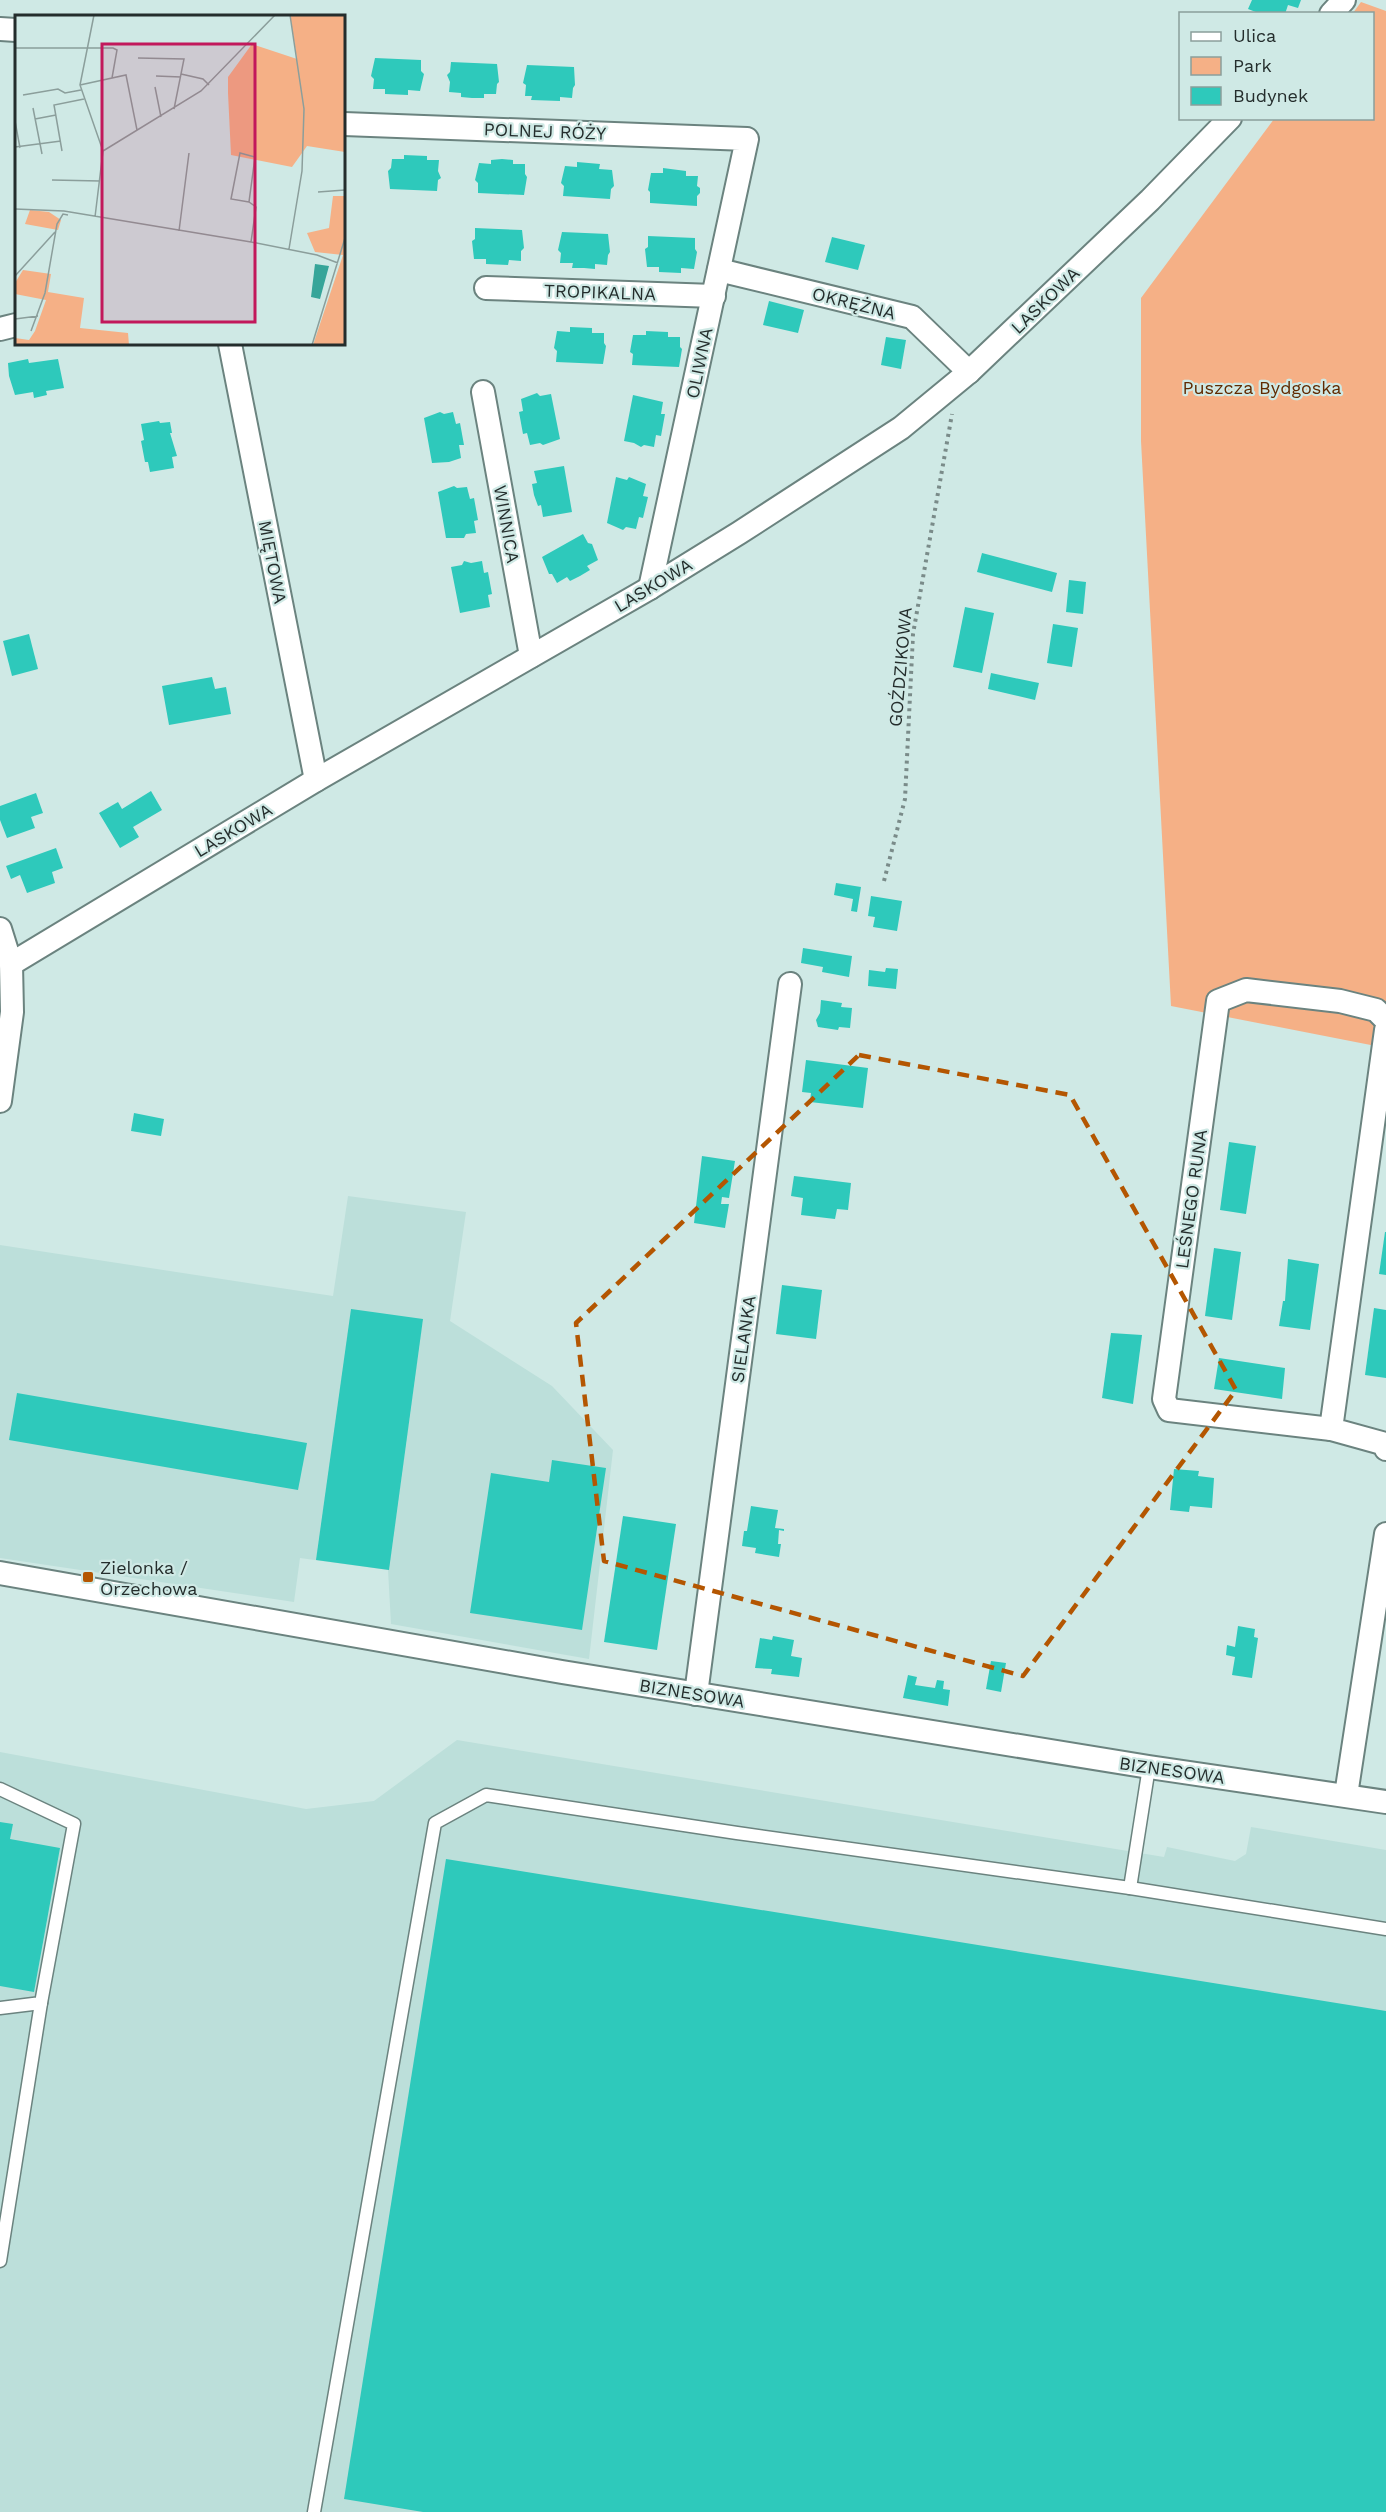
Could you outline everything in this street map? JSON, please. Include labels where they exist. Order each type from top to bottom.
[{"type":"street","points":[[1333,12],[1344,0]]},
{"type":"street","points":[[0,29],[15,30]]},
{"type":"street","name":"LASKOWA","points":[[11,964],[316,780],[650,588],[891,434],[963,378],[1150,200],[1228,120]]},
{"type":"street","name":"POLNEJ RÓŻY","points":[[345,124],[747,139]]},
{"type":"street","name":"OLIWNA","points":[[650,588],[747,139]]},
{"type":"street","name":"OKRĘŻNA","points":[[719,270],[912,317],[963,378]]},
{"type":"street","name":"TROPIKALNA","points":[[486,288],[714,296]]},
{"type":"street","points":[[0,329],[15,325]]},
{"type":"street","name":"MIĘTOWA","points":[[230,345],[316,780]]},
{"type":"street","name":"WINNICA","points":[[483,392],[531,656]]},
{"type":"street","points":[[0,929],[11,964],[12,1012],[0,1101]]},
{"type":"street","name":"SIELANKA","points":[[696,1694],[790,984]]},
{"type":"street","name":"LEŚNEGO RUNA","points":[[1386,1020],[1376,1010],[1340,1001],[1246,990],[1218,1001],[1164,1399],[1169,1410],[1330,1429],[1385,1444],[1386,1449]]},
{"type":"street","points":[[1330,1429],[1386,1030]]},
{"type":"street","points":[[1346,1795],[1386,1534]]},
{"type":"street","name":"BIZNESOWA","points":[[0,1573],[696,1694],[1149,1767],[1386,1802]]},
{"type":"lane","points":[[1130,1888],[1149,1767]]},
{"type":"lane","points":[[0,1789],[74,1824],[41,2003],[0,2260]]},
{"type":"lane","points":[[314,2512],[435,1823],[486,1795],[1130,1888],[1386,1929]]},
{"type":"lane","points":[[0,2008],[41,2003]]},
{"type":"path","name":"GOŹDZIKOWA","points":[[884,881],[905,799],[913,634],[963,378]]},
{"type":"highlighted area","points":[[859,1055],[1070,1095],[1236,1390],[1023,1676],[604,1561],[576,1323]]},
{"type":"shaded area","points":[[348,1196],[466,1212],[450,1321],[552,1386],[613,1450],[589,1659],[391,1624],[388,1570],[300,1558],[294,1602],[0,1558],[0,1245],[333,1296]]},
{"type":"shaded area","points":[[457,1740],[1164,1857],[1167,1847],[1235,1861],[1246,1854],[1251,1827],[1386,1850],[1386,2512],[0,2512],[0,1752],[306,1809],[374,1801]]},
{"type":"green space","name":"Puszcza Bydgoska","points":[[1361,2],[1386,11],[1386,1048],[1171,1006],[1141,441],[1141,298],[1273,120],[1374,120],[1374,12],[1354,12]]},
{"type":"building","points":[[1252,0],[1301,0],[1298,8],[1288,5],[1286,12],[1256,12],[1248,9]]},
{"type":"building","points":[[375,58],[421,60],[421,71],[424,74],[420,91],[408,90],[408,95],[385,94],[385,89],[373,89],[374,79],[371,76]]},
{"type":"building","points":[[451,62],[497,64],[499,82],[496,94],[484,94],[484,98],[472,98],[461,97],[461,93],[449,92],[450,82],[447,75],[450,72]]},
{"type":"building","points":[[527,65],[574,67],[575,85],[572,98],[560,97],[560,101],[531,100],[532,96],[525,96],[526,85],[523,83]]},
{"type":"building","points":[[404,155],[427,156],[427,160],[439,160],[438,171],[441,178],[438,180],[437,191],[390,189],[388,171],[391,168],[392,159],[404,159]]},
{"type":"building","points":[[491,160],[513,160],[513,164],[525,164],[527,177],[524,195],[478,193],[478,183],[475,180],[479,163],[491,164]]},
{"type":"building","points":[[577,162],[600,164],[599,169],[612,170],[614,186],[611,189],[610,199],[563,196],[564,186],[561,183],[565,166],[577,167]]},
{"type":"building","points":[[663,168],[686,171],[686,176],[698,176],[697,186],[700,188],[700,193],[697,196],[697,206],[650,203],[648,190],[651,173],[663,173]]},
{"type":"building","points":[[475,228],[522,230],[524,248],[521,251],[521,261],[509,260],[508,265],[486,264],[486,259],[474,259],[472,241],[475,239]]},
{"type":"building","points":[[562,232],[608,234],[610,252],[607,265],[595,264],[595,269],[572,268],[573,263],[560,263],[561,253],[558,250]]},
{"type":"building","points":[[648,236],[695,238],[697,252],[694,269],[681,268],[681,273],[659,272],[659,267],[647,267],[645,249],[648,247]]},
{"type":"building","points":[[832,237],[865,245],[858,270],[825,262]]},
{"type":"building","points":[[769,301],[804,310],[798,333],[763,325]]},
{"type":"building","points":[[570,327],[592,328],[592,333],[604,333],[606,346],[603,364],[556,362],[557,351],[554,348],[557,331],[570,332]]},
{"type":"building","points":[[646,331],[668,332],[668,337],[680,337],[682,349],[679,367],[632,365],[633,354],[630,352],[633,335],[646,335]]},
{"type":"building","points":[[886,337],[906,340],[901,369],[881,365]]},
{"type":"building","points":[[28,359],[29,363],[58,359],[64,388],[46,391],[47,395],[34,398],[33,392],[15,395],[9,376],[8,363]]},
{"type":"building","points":[[537,393],[540,396],[551,394],[560,439],[543,445],[540,443],[530,445],[527,433],[523,434],[519,412],[523,411],[521,399]]},
{"type":"building","points":[[633,395],[663,402],[661,414],[665,414],[661,436],[656,435],[654,447],[644,445],[641,447],[624,441]]},
{"type":"building","points":[[440,412],[444,414],[453,412],[456,424],[460,423],[464,445],[459,445],[461,458],[449,462],[432,463],[424,418]]},
{"type":"building","points":[[159,421],[160,423],[170,422],[172,433],[170,433],[177,456],[172,457],[174,468],[150,472],[148,462],[145,462],[141,441],[144,440],[141,424]]},
{"type":"building","points":[[564,466],[572,512],[543,517],[541,505],[538,506],[534,495],[532,484],[537,483],[534,471]]},
{"type":"building","points":[[616,477],[627,480],[629,477],[646,484],[643,496],[648,497],[643,518],[639,517],[636,529],[626,527],[623,530],[607,523]]},
{"type":"building","points":[[454,486],[467,487],[470,499],[474,498],[478,520],[474,521],[476,533],[466,534],[464,538],[446,538],[438,492]]},
{"type":"building","points":[[583,534],[588,543],[592,544],[598,560],[587,566],[590,570],[580,576],[570,581],[567,577],[557,583],[552,574],[549,574],[542,557]]},
{"type":"building","points":[[982,553],[1057,573],[1052,592],[977,572]]},
{"type":"building","points":[[464,561],[471,563],[482,561],[484,573],[488,572],[492,594],[488,595],[490,607],[460,613],[451,567],[462,565]]},
{"type":"building","points":[[1069,580],[1086,582],[1083,614],[1066,612]]},
{"type":"building","points":[[965,607],[994,613],[982,673],[953,667]]},
{"type":"building","points":[[1053,624],[1078,628],[1072,667],[1047,663]]},
{"type":"building","points":[[29,634],[38,669],[12,676],[3,641]]},
{"type":"building","points":[[991,673],[1039,683],[1035,700],[988,689]]},
{"type":"building","points":[[212,677],[215,689],[226,687],[231,714],[169,725],[162,686]]},
{"type":"building","points":[[151,791],[162,810],[133,827],[139,837],[120,848],[99,813],[118,802],[122,809]]},
{"type":"building","points":[[36,793],[43,813],[31,817],[35,828],[7,838],[0,820],[0,806]]},
{"type":"building","points":[[56,848],[63,868],[52,872],[55,883],[27,893],[20,875],[11,879],[6,866]]},
{"type":"building","points":[[836,883],[861,887],[857,912],[851,911],[853,899],[834,895]]},
{"type":"building","points":[[871,896],[902,901],[897,931],[873,927],[875,917],[868,916]]},
{"type":"building","points":[[803,948],[852,956],[849,977],[822,972],[823,967],[801,963]]},
{"type":"building","points":[[886,968],[898,969],[896,989],[868,986],[869,970],[885,972]]},
{"type":"building","points":[[821,1000],[842,1003],[841,1007],[852,1008],[850,1028],[839,1027],[838,1030],[818,1027],[816,1020],[820,1013]]},
{"type":"building","points":[[806,1060],[868,1068],[863,1108],[810,1102],[811,1093],[802,1092]]},
{"type":"building","points":[[134,1113],[164,1119],[161,1136],[131,1131]]},
{"type":"building","points":[[1229,1142],[1256,1146],[1246,1214],[1220,1210]]},
{"type":"building","points":[[702,1156],[735,1161],[729,1198],[722,1197],[721,1204],[729,1204],[725,1228],[694,1223]]},
{"type":"building","points":[[794,1176],[851,1183],[848,1210],[837,1209],[835,1219],[801,1215],[803,1198],[791,1196]]},
{"type":"building","points":[[1386,1232],[1386,1275],[1379,1274]]},
{"type":"building","points":[[1214,1248],[1241,1252],[1232,1320],[1205,1316]]},
{"type":"building","points":[[1288,1259],[1319,1264],[1310,1330],[1279,1326],[1283,1301],[1285,1301]]},
{"type":"building","points":[[782,1285],[822,1290],[816,1339],[776,1334]]},
{"type":"building","points":[[1374,1308],[1386,1310],[1386,1378],[1365,1375]]},
{"type":"building","points":[[351,1309],[423,1319],[389,1570],[316,1560]]},
{"type":"building","points":[[1111,1333],[1142,1335],[1133,1404],[1102,1398]]},
{"type":"building","points":[[1219,1358],[1285,1368],[1282,1399],[1214,1389]]},
{"type":"building","points":[[17,1393],[307,1443],[298,1490],[9,1440]]},
{"type":"building","points":[[552,1460],[606,1468],[582,1630],[470,1613],[491,1473],[549,1482]]},
{"type":"building","points":[[1174,1469],[1199,1471],[1198,1476],[1214,1478],[1212,1508],[1190,1506],[1189,1512],[1170,1510]]},
{"type":"building","points":[[751,1506],[778,1510],[775,1528],[784,1529],[784,1531],[779,1530],[778,1544],[781,1544],[779,1557],[755,1553],[756,1548],[742,1546]]},
{"type":"building","points":[[623,1516],[676,1524],[657,1650],[604,1642]]},
{"type":"building","points":[[1238,1626],[1255,1629],[1254,1637],[1258,1638],[1252,1678],[1232,1675],[1235,1657],[1226,1655],[1227,1645],[1235,1647]]},
{"type":"building","points":[[773,1636],[794,1640],[791,1656],[802,1658],[799,1677],[771,1674],[772,1669],[755,1668],[760,1638],[772,1640]]},
{"type":"building","points":[[991,1661],[1006,1663],[1001,1692],[986,1689]]},
{"type":"building","points":[[908,1675],[917,1677],[915,1685],[935,1688],[937,1680],[944,1681],[943,1689],[950,1690],[948,1706],[903,1698]]},
{"type":"building","points":[[0,1822],[13,1824],[10,1839],[60,1848],[34,1992],[0,1986]]},
{"type":"building","points":[[446,1859],[1386,2011],[1386,2512],[423,2512],[344,2499]]},
{"type":"place","name":"Zielonka / Orzechowa","points":[[88,1577]]}]
